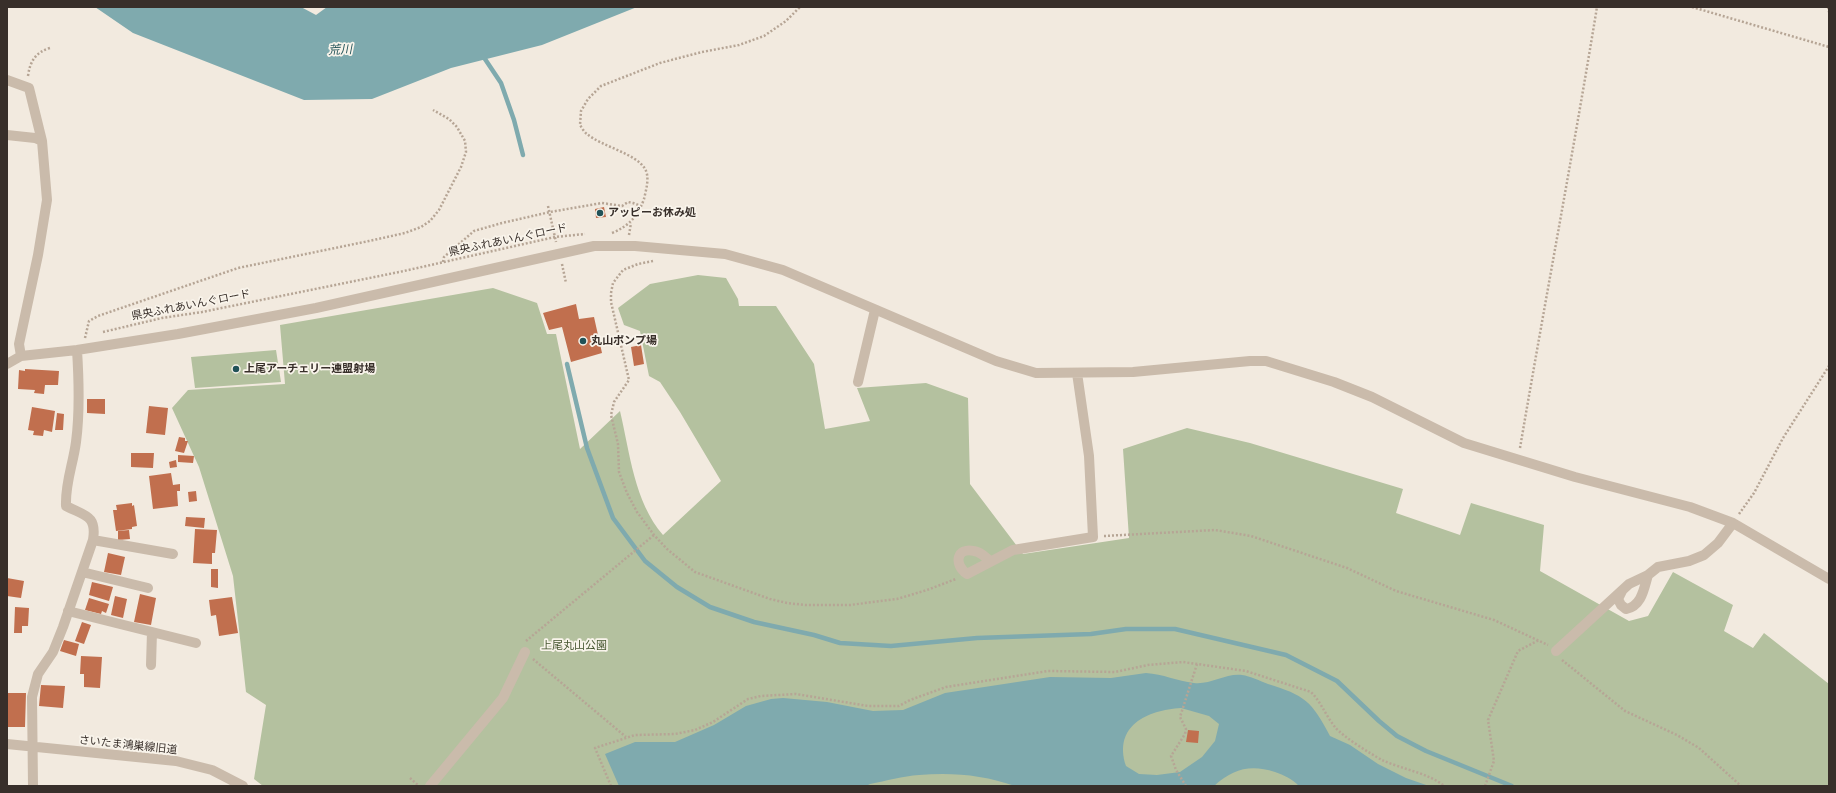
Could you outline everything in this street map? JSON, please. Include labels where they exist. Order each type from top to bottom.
[{"type":"street","points":[[7,80],[28,88],[42,141],[47,200],[38,255],[19,344],[21,356]]},
{"type":"street","points":[[7,135],[35,138],[42,141]]},
{"type":"street","points":[[7,364],[21,356],[80,349],[178,334],[316,308],[594,246],[635,246],[725,254],[783,270],[996,361],[1036,373],[1133,372],[1250,361],[1266,361],[1334,382],[1372,397],[1464,443],[1626,491],[1690,507],[1733,523],[1829,579]]},
{"type":"street","points":[[858,382],[875,310]]},
{"type":"street","points":[[33,786],[34,747],[32,697],[38,674],[53,652],[93,540],[93,521],[87,515],[66,506],[65,491],[76,443],[80,349]]},
{"type":"street","points":[[990,561],[973,550],[964,551],[959,556],[958,564],[960,569],[967,574],[1013,550],[1093,537],[1089,456],[1077,373]]},
{"type":"street","points":[[1556,651],[1629,584],[1648,575],[1658,567],[1689,561],[1704,555],[1718,543],[1733,523]]},
{"type":"street","points":[[93,540],[173,554]]},
{"type":"street","points":[[82,572],[148,588]]},
{"type":"street","points":[[1622,590],[1618,599],[1621,605],[1626,609],[1632,608],[1640,601],[1648,575]]},
{"type":"street","points":[[68,611],[196,643]]},
{"type":"street","points":[[152,632],[152,665]]},
{"type":"street","points":[[430,786],[504,698],[525,652]]},
{"type":"street","name":"さいたま鴻巣線旧道","points":[[7,744],[176,761],[212,770],[243,786]]},
{"type":"path","points":[[607,235],[622,229],[632,222],[641,206],[648,183],[646,169],[638,161],[587,134],[580,125],[581,111],[588,99],[601,86],[660,63],[739,44],[764,36],[786,21],[800,7]]},
{"type":"path","points":[[1518,459],[1545,297],[1576,136],[1597,7]]},
{"type":"path","points":[[1692,7],[1829,47]]},
{"type":"path","points":[[1828,7],[1829,12]]},
{"type":"path","points":[[28,88],[30,67],[33,60],[37,53],[50,48]]},
{"type":"path","points":[[80,349],[89,321],[98,316],[238,268],[405,233],[421,227],[430,221],[446,198],[466,152],[465,141],[457,127],[449,119],[433,110]]},
{"type":"path","points":[[443,262],[444,257],[474,231],[502,223],[550,212],[602,203],[622,206],[628,202],[633,202],[641,206]]},
{"type":"path","points":[[548,206],[556,239]]},
{"type":"path","name":"県央ふれあいんぐロード","points":[[98,334],[162,318],[202,312],[586,234]]},
{"type":"path","points":[[659,259],[638,264],[623,270],[613,283],[611,302],[630,380],[614,402],[611,415],[618,444],[619,472],[627,494],[637,512],[654,535],[667,549],[695,572],[786,604],[850,605],[897,600],[967,574]]},
{"type":"path","points":[[561,262],[566,283]]},
{"type":"path","points":[[1733,523],[1754,493],[1783,438],[1829,366]]},
{"type":"path","points":[[1093,537],[1215,530],[1251,536],[1347,568],[1396,590],[1494,620],[1539,640],[1556,651],[1563,662],[1625,711],[1677,735],[1699,748],[1741,786]]},
{"type":"path","points":[[626,737],[525,652],[524,642],[654,535]]},
{"type":"path","points":[[1485,786],[1494,761],[1488,720],[1518,651],[1539,640]]},
{"type":"path","points":[[611,786],[595,748],[604,747],[626,737],[646,734],[675,734],[695,730],[712,722],[748,699],[769,695],[796,694],[868,706],[899,706],[910,700],[946,687],[1048,671],[1115,672],[1148,665],[1173,662],[1246,671],[1311,692],[1317,698],[1333,725],[1342,734],[1383,760],[1444,785]]},
{"type":"path","points":[[1186,786],[1176,770],[1171,756],[1185,734],[1186,729],[1180,717],[1197,664]]},
{"type":"path","points":[[410,778],[419,786]]},
{"type":"green space","name":"上尾丸山公園","points":[[698,275],[726,278],[738,299],[739,306],[776,306],[814,364],[825,429],[870,421],[857,388],[926,383],[968,398],[970,484],[1023,554],[1129,538],[1123,449],[1187,428],[1250,443],[1403,489],[1396,513],[1460,535],[1471,503],[1544,525],[1540,571],[1629,621],[1648,616],[1673,572],[1733,605],[1724,631],[1753,648],[1764,633],[1829,684],[1829,786],[263,786],[254,779],[266,705],[246,692],[233,576],[199,467],[172,408],[188,390],[285,384],[280,325],[493,288],[537,303],[547,334],[556,334],[580,449],[620,411],[630,460],[639,492],[653,522],[663,535],[721,481],[680,412],[660,382],[649,376],[640,331],[624,325],[618,308],[650,284]]},
{"type":"green space","name":"上尾アーチェリー連盟射場","points":[[276,350],[281,382],[195,388],[191,357]]},
{"type":"water","name":"荒川","points":[[95,7],[301,7],[316,15],[327,7],[637,7],[542,45],[451,68],[372,99],[304,100],[133,33]]},
{"type":"water","points":[[1146,673],[1188,682],[1200,683],[1236,675],[1252,677],[1299,696],[1306,701],[1318,715],[1330,736],[1350,745],[1378,764],[1406,778],[1429,786],[1299,786],[1282,774],[1258,768],[1250,768],[1235,772],[1214,786],[1015,786],[992,779],[968,775],[931,774],[907,776],[866,786],[619,786],[605,754],[635,742],[675,742],[714,725],[746,706],[771,699],[783,698],[827,702],[873,711],[903,710],[945,693],[1050,677],[1111,678]],"holes":[[[1181,708],[1209,716],[1219,724],[1215,741],[1202,757],[1180,772],[1157,775],[1139,774],[1126,766],[1123,752],[1124,740],[1136,723],[1145,717],[1156,712]]]},
{"type":"building","name":"アッピーお休み処","points":[[604,207],[606,217],[596,218],[595,209]]},
{"type":"building","name":"丸山ポンプ場","points":[[576,304],[579,319],[594,317],[602,353],[571,362],[562,327],[549,330],[543,313]]},
{"type":"building","points":[[641,345],[644,364],[634,366],[631,347]]},
{"type":"building","points":[[25,369],[59,371],[58,385],[45,385],[44,394],[34,393],[35,390],[18,389],[19,370],[25,371]]},
{"type":"building","points":[[87,399],[105,399],[105,414],[87,413]]},
{"type":"building","points":[[149,406],[168,408],[165,435],[146,433]]},
{"type":"building","points":[[32,407],[55,411],[52,432],[44,430],[43,436],[33,435],[34,431],[28,430]]},
{"type":"building","points":[[57,413],[64,414],[63,430],[55,430]]},
{"type":"building","points":[[179,437],[185,438],[185,441],[188,441],[184,453],[175,451]]},
{"type":"building","points":[[131,453],[154,453],[153,468],[131,467]]},
{"type":"building","points":[[178,455],[194,456],[193,463],[178,462]]},
{"type":"building","points":[[176,460],[177,467],[170,468],[169,462]]},
{"type":"building","points":[[171,473],[173,485],[180,484],[180,491],[177,491],[178,506],[153,509],[149,476]]},
{"type":"building","points":[[196,491],[197,501],[189,502],[188,492]]},
{"type":"building","points":[[132,503],[132,506],[134,505],[137,526],[132,527],[132,529],[116,531],[113,510],[117,510],[116,505]]},
{"type":"building","points":[[186,517],[205,518],[204,528],[185,526]]},
{"type":"building","points":[[195,529],[217,530],[215,553],[212,553],[212,564],[193,563]]},
{"type":"building","points":[[129,530],[130,539],[118,540],[118,531]]},
{"type":"building","points":[[108,553],[125,557],[121,575],[104,572]]},
{"type":"building","points":[[211,569],[218,569],[218,588],[211,587]]},
{"type":"building","points":[[7,578],[24,581],[21,598],[7,596]]},
{"type":"building","points":[[92,582],[113,587],[109,601],[89,595]]},
{"type":"building","points":[[140,594],[156,598],[151,625],[134,622]]},
{"type":"building","points":[[115,596],[127,599],[123,618],[111,615]]},
{"type":"building","points":[[232,597],[238,633],[219,636],[216,615],[211,616],[209,600]]},
{"type":"building","points":[[89,598],[109,604],[106,613],[102,611],[101,614],[85,610]]},
{"type":"building","points":[[15,607],[29,608],[28,626],[22,626],[22,633],[14,633]]},
{"type":"building","points":[[82,622],[91,625],[84,644],[75,641]]},
{"type":"building","points":[[64,640],[79,644],[76,656],[60,651]]},
{"type":"building","points":[[81,656],[102,657],[100,688],[84,687],[84,674],[80,674]]},
{"type":"building","points":[[41,685],[65,686],[63,708],[39,706]]},
{"type":"building","points":[[7,693],[26,693],[25,727],[7,727]]},
{"type":"building","points":[[1188,730],[1199,731],[1198,743],[1186,742]]},
{"type":"waterway","points":[[483,56],[501,83],[514,120],[523,155]]},
{"type":"waterway","points":[[567,364],[587,448],[613,518],[645,561],[677,587],[710,607],[754,622],[814,635],[840,643],[891,646],[977,638],[1091,634],[1126,629],[1175,629],[1286,655],[1337,681],[1397,736],[1426,751],[1512,786]]},
{"type":"place","name":"アッピーお休み処","points":[[600,213]]},
{"type":"place","name":"丸山ポンプ場","points":[[583,341]]},
{"type":"place","name":"上尾アーチェリー連盟射場","points":[[236,369]]}]
